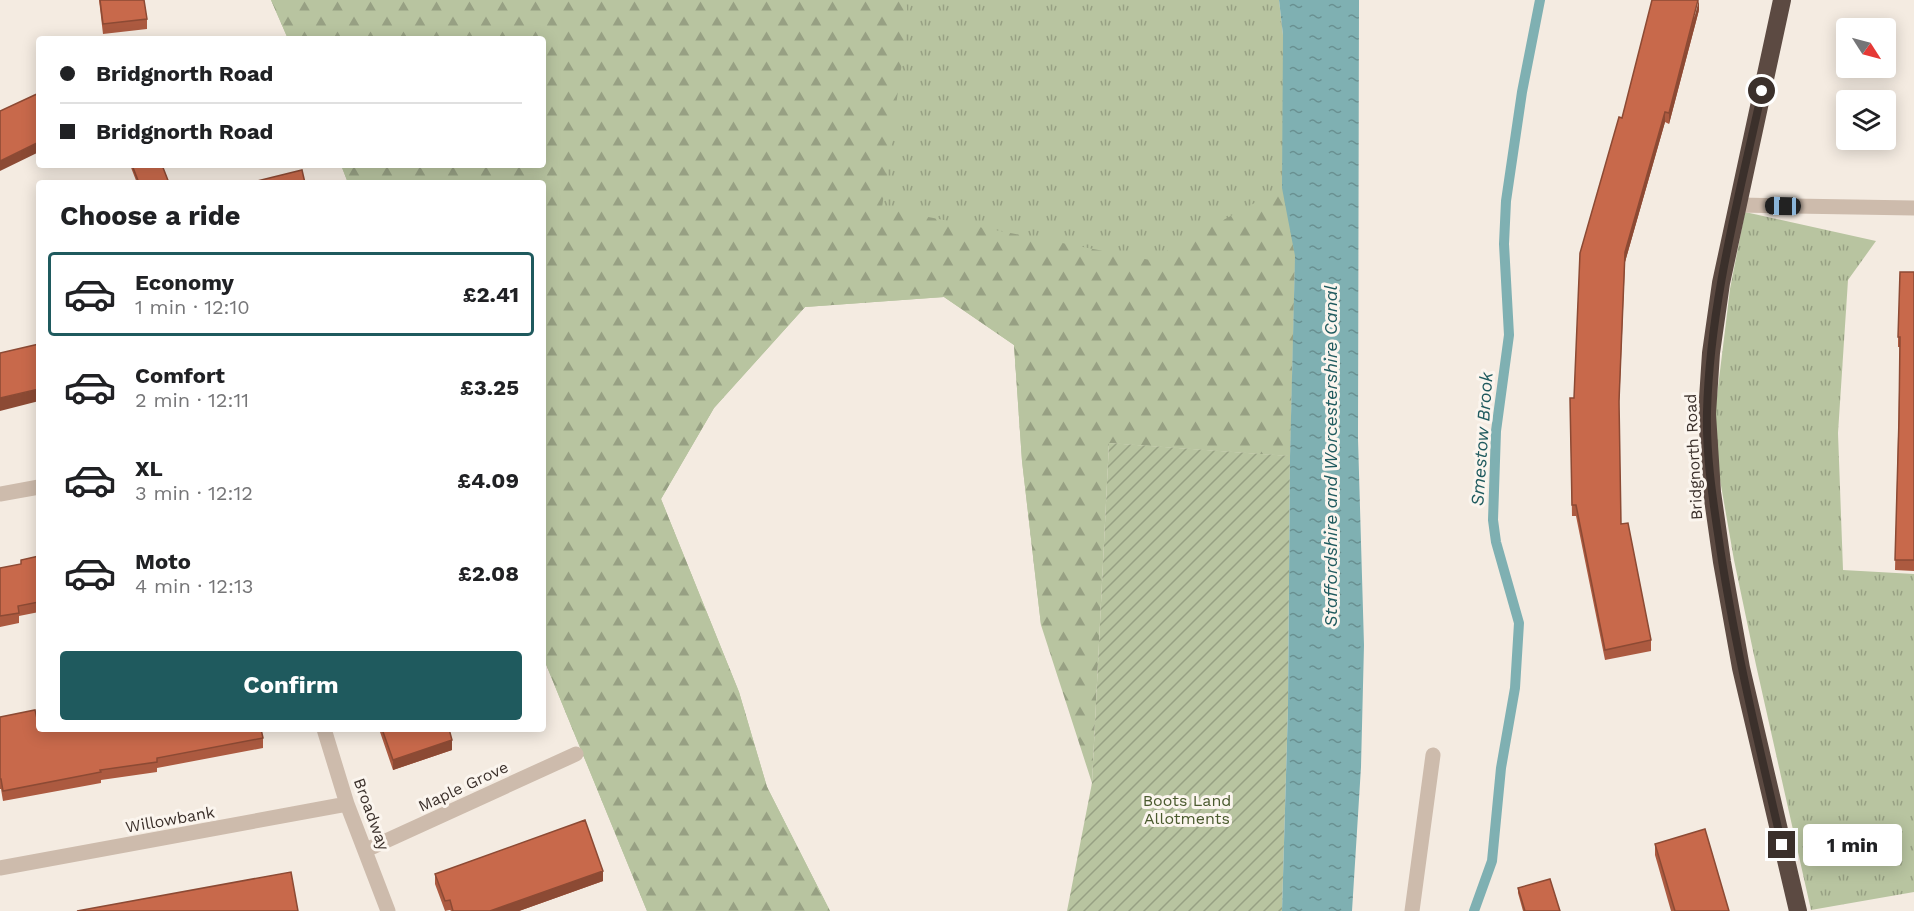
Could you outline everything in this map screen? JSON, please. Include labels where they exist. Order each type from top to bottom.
[{"type":"highway","name":"Bridgnorth Road","points":[[1782,0],[1721,283],[1711,353],[1707,414],[1712,492],[1722,562],[1742,668],[1798,911]]},
{"type":"street","points":[[1737,205],[1914,208]]},
{"type":"street","points":[[0,494],[36,488]]},
{"type":"street","name":"Broadway","points":[[325,732],[347,804],[388,911]]},
{"type":"street","name":"Maple Grove","points":[[366,850],[576,754]]},
{"type":"street","points":[[1412,911],[1433,755]]},
{"type":"street","name":"Willowbank","points":[[0,868],[347,804]]},
{"type":"green space","points":[[271,0],[1279,0],[1283,35],[1295,256],[1290,456],[1109,443],[1041,625],[1022,461],[1014,345],[944,297],[805,307],[714,408],[661,499],[739,692],[767,787],[830,911],[647,911],[546,664],[546,180],[347,180],[342,168],[546,168],[546,36],[287,36]]},
{"type":"green space","points":[[271,0],[906,0],[908,18],[882,208],[1150,260],[1282,188],[1295,256],[1290,456],[1109,443],[1092,783],[1041,625],[1022,461],[1014,345],[944,297],[805,307],[714,408],[661,499],[739,692],[767,787],[830,911],[647,911],[546,664],[546,180],[347,180],[342,168],[546,168],[546,36],[287,36]]},
{"type":"green space","points":[[1745,212],[1876,241],[1848,280],[1838,433],[1843,570],[1914,574],[1914,892],[1811,910],[1756,665],[1719,474],[1715,412],[1730,289]]},
{"type":"green space","name":"Boots Land Allotments","points":[[1109,443],[1290,456],[1288,707],[1282,911],[1067,911],[1092,783]]},
{"type":"water","name":"Staffordshire and Worcestershire Canal","points":[[1279,0],[1359,0],[1358,439],[1364,645],[1361,767],[1352,911],[1282,911],[1288,707],[1290,456],[1295,256],[1282,188],[1283,35]]},
{"type":"building","points":[[100,0],[144,0],[147,19],[103,24]]},
{"type":"building","points":[[1652,0],[1698,0],[1669,113],[1665,112],[1625,252],[1619,401],[1621,524],[1628,523],[1651,640],[1605,650],[1576,505],[1572,505],[1570,398],[1574,398],[1580,253],[1619,117],[1622,118]]},
{"type":"building","points":[[36,94],[36,143],[0,161],[0,111]]},
{"type":"building","points":[[133,168],[163,168],[168,180],[138,180]]},
{"type":"building","points":[[302,170],[304,180],[261,180]]},
{"type":"building","points":[[1900,272],[1914,272],[1914,560],[1895,560]]},
{"type":"building","points":[[36,345],[36,390],[0,398],[0,353]]},
{"type":"building","points":[[36,557],[36,603],[18,606],[19,613],[0,616],[0,568],[21,564],[21,560]]},
{"type":"building","points":[[35,710],[36,732],[262,732],[263,738],[157,758],[157,762],[100,770],[101,772],[3,791],[0,779],[0,717]]},
{"type":"building","points":[[383,732],[450,732],[452,740],[393,760]]},
{"type":"building","points":[[585,820],[603,871],[490,911],[453,911],[450,900],[445,901],[435,874]]},
{"type":"building","points":[[1705,829],[1729,911],[1675,911],[1655,844]]},
{"type":"building","points":[[291,872],[298,911],[77,911]]},
{"type":"building","points":[[1550,879],[1560,911],[1525,911],[1518,888]]},
{"type":"waterway","name":"Smestow Brook","points":[[1474,911],[1492,861],[1501,768],[1515,688],[1519,623],[1496,542],[1493,520],[1496,431],[1509,335],[1504,244],[1506,201],[1522,92],[1540,0]]},
{"type":"route","points":[[1762,91],[1721,283],[1711,353],[1707,414],[1712,492],[1722,562],[1742,668],[1782,845]]}]
